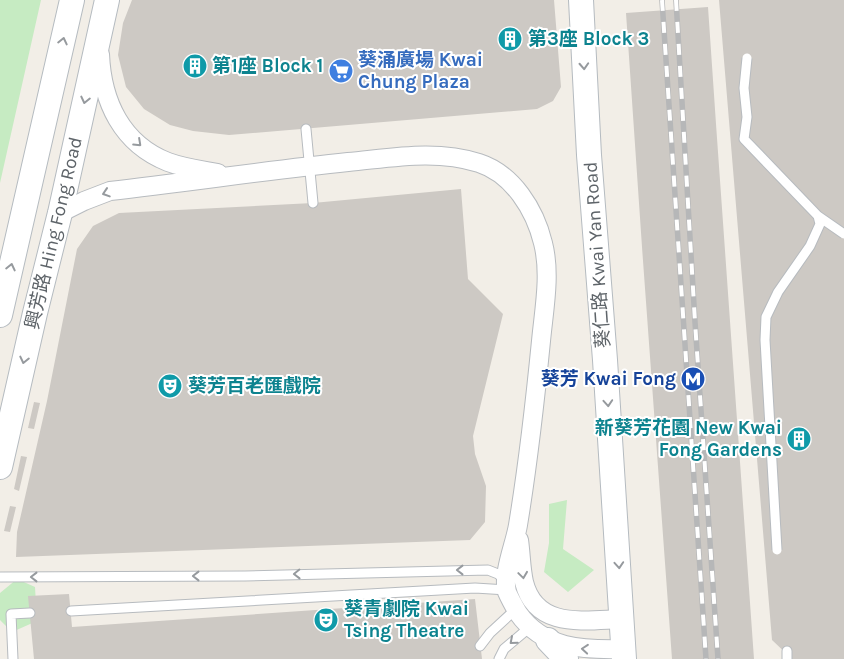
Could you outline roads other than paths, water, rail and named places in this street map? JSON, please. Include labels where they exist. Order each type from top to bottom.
[{"type":"main road","name":"興芳路 Hing Fong Road","points":[[0,315],[72,0]]},
{"type":"main road","name":"葵仁路 Kwai Yan Road","points":[[581,0],[589,155],[605,360],[624,654]]},
{"type":"main road","name":"興芳路 Hing Fong Road","points":[[0,467],[60,213],[105,9]]},
{"type":"main road","points":[[539,634],[566,659]]},
{"type":"street","points":[[105,9],[100,50],[101,75],[106,95],[115,115],[128,134],[147,152],[169,162],[204,171],[240,176]]},
{"type":"street","points":[[60,213],[110,191],[310,166],[419,155],[451,156],[481,163],[502,176],[522,196],[539,230],[544,245],[546,271],[545,304],[538,376],[518,527],[506,585],[516,610],[539,634],[572,648],[624,654]]},
{"type":"street","points":[[518,527],[524,582],[529,594],[543,612],[554,618],[567,620],[622,619]]},
{"type":"lane","points":[[747,58],[744,88],[747,117],[744,139],[818,216],[844,234]]},
{"type":"lane","points":[[306,129],[313,203]]},
{"type":"lane","points":[[777,550],[765,340],[766,318],[778,292],[817,233],[820,224],[818,216]]},
{"type":"lane","points":[[0,577],[245,576],[488,570],[498,574],[506,585]]},
{"type":"lane","points":[[70,611],[506,585]]},
{"type":"lane","points":[[480,646],[490,633],[516,610]]},
{"type":"lane","points":[[13,659],[11,614],[30,613]]},
{"type":"lane","points":[[498,659],[504,649],[539,634]]},
{"type":"railway","points":[[662,0],[706,659]]},
{"type":"railway","points":[[676,0],[695,322],[718,659]]},
{"type":"place","name":"第3座 Block 3","points":[[510,39]]},
{"type":"place","name":"第1座 Block 1","points":[[195,66]]},
{"type":"place","name":"葵涌廣場 Kwai Chung Plaza","points":[[341,71]]},
{"type":"place","name":"葵芳 Kwai Fong","points":[[693,379]]},
{"type":"place","name":"葵芳百老匯戲院","points":[[170,386]]},
{"type":"place","name":"新葵芳花園 New Kwai Fong Gardens","points":[[799,439]]},
{"type":"place","name":"葵青劇院 Kwai Tsing Theatre","points":[[326,620]]}]
